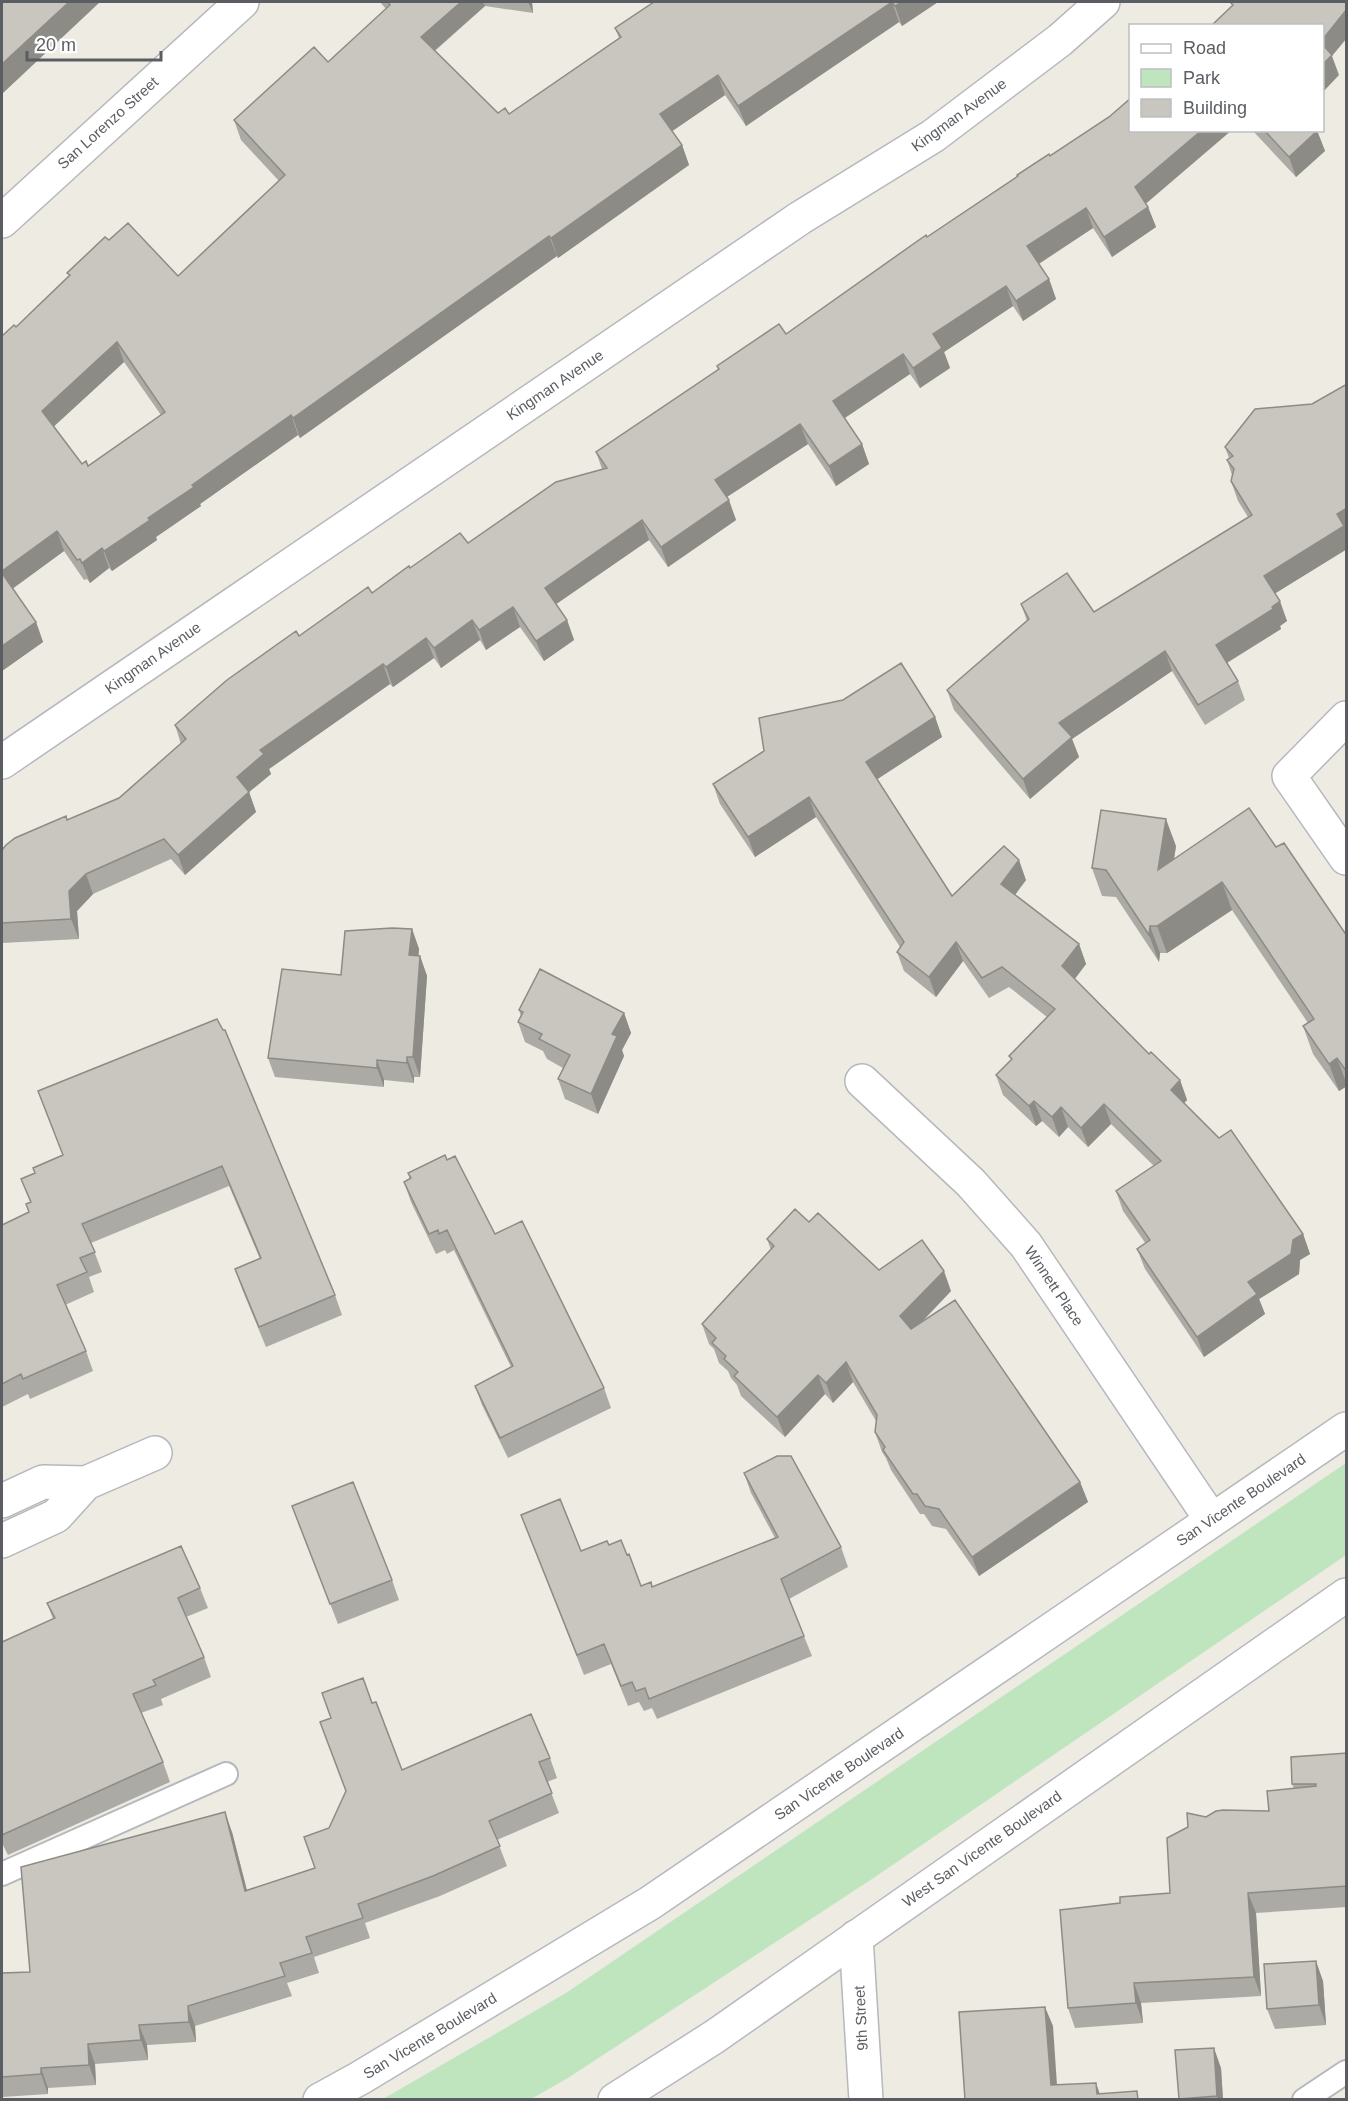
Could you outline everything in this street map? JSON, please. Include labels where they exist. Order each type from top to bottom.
[{"type":"street","name":"San Lorenzo Street","points":[[2,221],[242,2]]},
{"type":"street","name":"Kingman Avenue","points":[[2,762],[790,225],[933,136],[1060,40],[1104,2]]},
{"type":"street","points":[[1347,718],[1289,776],[1347,858]]},
{"type":"street","name":"Winnett Place","points":[[862,1080],[971,1183],[1026,1245],[1211,1520]]},
{"type":"street","name":"San Vicente Boulevard","points":[[320,2100],[650,1904],[1347,1429]]},
{"type":"street","points":[[2,1541],[56,1516],[86,1483],[154,1453]]},
{"type":"street","points":[[2,1501],[43,1482],[86,1483]]},
{"type":"street","name":"West San Vicente Boulevard","points":[[615,2100],[714,2037],[1347,1595]]},
{"type":"street","name":"9th Street","points":[[856,1937],[866,2100]]},
{"type":"lane","points":[[2,1874],[226,1774]]},
{"type":"lane","points":[[1304,2100],[1347,2072]]},
{"type":"green space","points":[[1346,1463],[1346,1555],[872,1879],[568,2078],[531,2099],[383,2099],[566,1993]]},
{"type":"building","points":[[2,2],[69,2],[2,64]]},
{"type":"building","points":[[388,2],[461,2],[421,37],[498,113],[505,108],[509,114],[621,37],[615,28],[654,2],[892,2],[738,106],[718,75],[660,114],[682,145],[551,238],[549,236],[293,418],[291,415],[192,485],[194,487],[148,518],[150,520],[104,551],[102,548],[82,563],[80,559],[77,560],[57,531],[2,571],[2,336],[14,325],[16,327],[70,275],[67,273],[105,237],[109,240],[128,223],[178,276],[285,175],[234,120],[314,47],[328,62],[390,5]],"holes":[[[117,342],[165,412],[88,466],[86,461],[82,464],[42,411]]]},
{"type":"building","points":[[1347,2],[1347,9],[1324,38],[1324,24],[1213,24],[1233,5],[1231,3]]},
{"type":"building","points":[[1324,46],[1332,55],[1324,63]]},
{"type":"building","points":[[1129,100],[1129,132],[1200,132],[1135,187],[1148,207],[1104,237],[1086,208],[1027,246],[1049,279],[1016,301],[1006,286],[933,334],[942,348],[913,368],[903,354],[833,401],[862,444],[829,466],[800,424],[715,480],[729,500],[661,547],[642,520],[545,588],[567,620],[536,641],[513,607],[479,630],[472,620],[434,648],[426,638],[386,667],[383,664],[260,750],[264,754],[237,777],[249,792],[178,855],[164,839],[86,874],[69,891],[71,919],[2,923],[2,850],[6,845],[15,838],[66,816],[67,820],[119,798],[186,739],[175,725],[227,680],[296,631],[299,636],[368,587],[372,593],[460,533],[468,543],[556,482],[607,468],[596,452],[719,369],[717,366],[779,324],[786,334],[926,235],[927,237],[1017,175],[1109,117]]},
{"type":"building","points":[[1266,132],[1316,132],[1289,157]]},
{"type":"building","points":[[1347,384],[1347,508],[1337,514],[1344,526],[1264,576],[1280,601],[1272,607],[1273,609],[1216,645],[1238,681],[1198,705],[1165,651],[1059,723],[1072,737],[1023,779],[947,690],[1029,619],[1021,604],[1067,573],[1094,612],[1252,515],[1231,481],[1234,469],[1227,460],[1233,456],[1225,447],[1255,409],[1312,404]]},
{"type":"building","points":[[2,573],[36,622],[2,646]]},
{"type":"building","points":[[901,663],[935,717],[866,762],[952,896],[1004,846],[1019,860],[1001,884],[1079,944],[1062,966],[1149,1054],[1151,1052],[1180,1080],[1171,1090],[1219,1138],[1231,1130],[1303,1234],[1293,1240],[1291,1254],[1248,1282],[1257,1294],[1197,1337],[1137,1249],[1150,1240],[1116,1191],[1161,1161],[1104,1104],[1081,1128],[1061,1107],[1052,1117],[1034,1101],[1029,1106],[996,1075],[1012,1059],[1009,1056],[1055,1009],[1002,967],[982,978],[956,942],[929,977],[897,952],[904,942],[809,797],[748,837],[713,784],[764,751],[759,718],[843,700]]},
{"type":"building","points":[[1249,808],[1276,847],[1284,843],[1347,936],[1347,1072],[1337,1058],[1329,1064],[1303,1026],[1314,1019],[1222,882],[1157,926],[1150,926],[1149,935],[1106,870],[1092,868],[1101,810],[1166,819],[1158,870]]},
{"type":"building","points":[[412,929],[409,955],[420,956],[413,1057],[407,1057],[407,1063],[377,1060],[377,1068],[268,1058],[282,969],[341,975],[345,931]]},
{"type":"building","points":[[540,969],[624,1013],[612,1034],[617,1036],[591,1094],[558,1079],[570,1055],[539,1039],[542,1034],[518,1022],[523,1012],[519,1010]]},
{"type":"building","points":[[217,1019],[225,1030],[335,1295],[259,1327],[235,1269],[261,1258],[222,1166],[82,1224],[95,1252],[80,1258],[87,1272],[57,1285],[86,1351],[23,1379],[21,1374],[2,1384],[2,1225],[29,1212],[26,1204],[31,1202],[21,1179],[35,1173],[33,1168],[63,1155],[38,1091]]},
{"type":"building","points":[[445,1155],[447,1160],[455,1156],[495,1234],[522,1221],[604,1388],[500,1438],[475,1386],[513,1366],[447,1230],[439,1234],[438,1230],[429,1234],[404,1182],[411,1178],[408,1173]]},
{"type":"building","points":[[795,1209],[809,1222],[818,1213],[879,1270],[922,1240],[944,1271],[900,1316],[911,1329],[955,1300],[1080,1482],[972,1557],[939,1509],[925,1506],[917,1494],[913,1494],[883,1450],[885,1447],[875,1432],[877,1415],[846,1362],[826,1383],[818,1375],[777,1417],[734,1376],[738,1372],[712,1343],[716,1338],[702,1324],[774,1246],[767,1239]]},
{"type":"building","points":[[777,1456],[791,1456],[841,1547],[781,1579],[804,1636],[649,1699],[645,1688],[636,1691],[632,1682],[621,1686],[604,1644],[577,1655],[521,1515],[560,1499],[581,1551],[607,1541],[609,1545],[621,1540],[641,1586],[651,1582],[652,1587],[778,1537],[744,1473]]},
{"type":"building","points":[[353,1482],[392,1580],[330,1604],[292,1506]]},
{"type":"building","points":[[181,1546],[200,1588],[178,1598],[204,1657],[153,1680],[156,1685],[133,1694],[163,1762],[2,1835],[2,1642],[55,1618],[47,1603]]},
{"type":"building","points":[[363,1678],[372,1703],[376,1702],[402,1770],[531,1714],[550,1758],[539,1762],[552,1793],[489,1821],[500,1846],[433,1876],[358,1904],[363,1918],[306,1937],[312,1953],[280,1963],[285,1976],[188,2006],[189,2022],[139,2025],[141,2040],[88,2044],[89,2065],[41,2068],[41,2074],[2,2077],[2,1973],[30,1972],[21,1867],[225,1812],[245,1891],[315,1868],[304,1837],[329,1828],[346,1791],[320,1722],[331,1718],[322,1693]]},
{"type":"building","points":[[1347,1753],[1347,1886],[1248,1893],[1254,1977],[1134,1983],[1136,2003],[1068,2008],[1060,1910],[1120,1903],[1120,1897],[1170,1893],[1167,1838],[1188,1827],[1187,1813],[1206,1817],[1223,1810],[1269,1811],[1267,1791],[1316,1786],[1316,1784],[1292,1784],[1291,1757]]},
{"type":"building","points":[[1316,1961],[1319,2005],[1267,2009],[1264,1964]]},
{"type":"building","points":[[1045,2007],[1051,2085],[1096,2083],[1097,2094],[1137,2091],[1138,2100],[965,2100],[959,2012]]},
{"type":"building","points":[[1214,2048],[1217,2096],[1179,2099],[1175,2050]]}]
